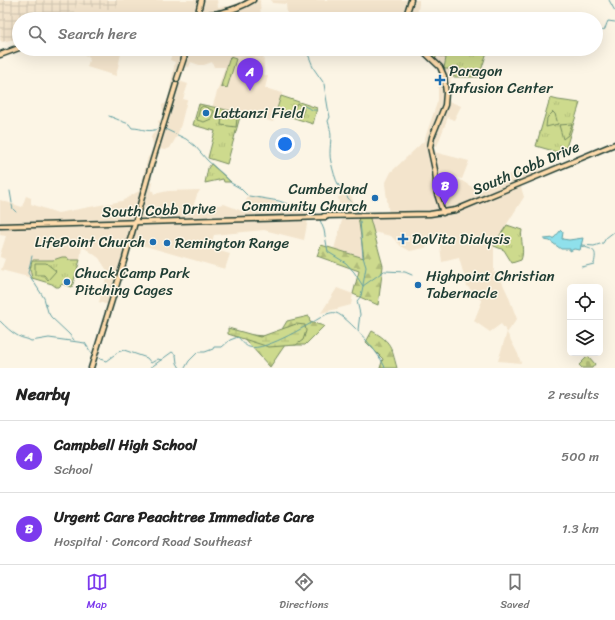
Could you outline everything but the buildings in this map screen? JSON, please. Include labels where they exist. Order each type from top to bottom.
[{"type":"main road","points":[[196,12],[200,0]]},
{"type":"main road","points":[[233,12],[253,0]]},
{"type":"main road","points":[[406,12],[410,0]]},
{"type":"main road","points":[[0,55],[12,51]]},
{"type":"main road","points":[[177,79],[185,56]]},
{"type":"main road","points":[[428,56],[442,69],[446,93],[445,105],[432,137],[430,147],[437,195],[443,213]]},
{"type":"main road","points":[[90,368],[118,288],[116,278],[135,222],[150,164],[176,84]]},
{"type":"main road","name":"South Cobb Drive","points":[[0,226],[443,213],[468,206],[615,144]]},
{"type":"main road","points":[[364,216],[367,215],[368,212]]},
{"type":"shaded area","points":[[0,0],[118,0],[116,9],[99,9],[77,3],[74,12],[12,12],[12,40],[2,42],[0,40]]},
{"type":"shaded area","points":[[217,0],[218,7],[230,6],[245,0],[260,0],[261,12],[73,12],[76,1]]},
{"type":"shaded area","points":[[271,0],[419,0],[418,12],[287,12],[286,4],[272,3]]},
{"type":"shaded area","points":[[87,56],[120,56],[116,76],[87,67],[90,57]]},
{"type":"shaded area","points":[[171,56],[263,56],[264,66],[262,74],[268,76],[265,88],[282,93],[281,96],[317,108],[313,124],[277,112],[273,122],[241,113],[227,164],[208,158],[215,131],[193,125],[199,104],[212,108],[225,67],[214,67],[212,62],[199,65],[191,62],[189,67],[183,66],[179,81],[188,84],[183,99],[187,100],[181,124],[177,136],[170,148],[165,150],[159,149],[149,181],[153,183],[151,191],[153,191],[154,194],[168,191],[200,190],[193,207],[201,208],[224,204],[242,211],[248,196],[310,209],[304,240],[264,230],[214,235],[210,248],[230,254],[225,269],[131,242],[108,305],[99,302],[108,272],[99,258],[82,246],[80,260],[32,260],[30,269],[32,278],[1,270],[5,259],[0,257],[0,255],[6,236],[0,235],[0,200],[22,207],[26,196],[31,198],[31,204],[58,213],[122,201],[139,191],[148,157],[153,146],[151,138],[157,130],[159,124],[158,121],[161,120],[163,113],[162,105],[166,103],[169,94],[175,62],[170,60]]},
{"type":"shaded area","points":[[437,56],[447,59],[444,63],[445,69],[453,69],[454,77],[450,79],[453,89],[450,89],[450,94],[446,94],[446,100],[461,106],[454,120],[448,117],[437,146],[430,145],[430,151],[469,161],[462,179],[445,174],[445,176],[462,181],[472,187],[540,164],[545,174],[520,184],[524,197],[494,246],[494,271],[492,272],[498,273],[517,319],[507,333],[521,363],[498,361],[507,332],[501,324],[490,332],[474,321],[482,301],[467,286],[459,258],[442,262],[439,238],[425,248],[410,251],[401,246],[391,236],[373,232],[369,215],[389,215],[385,184],[391,172],[424,141],[438,100],[438,87],[444,87],[444,78],[434,63]]},
{"type":"shaded area","points":[[350,192],[358,216],[364,258],[334,249],[343,217],[341,217],[338,197]]},
{"type":"shaded area","points":[[337,288],[353,294],[351,305],[321,313]]},
{"type":"green space","points":[[430,56],[437,56],[435,60]]},
{"type":"green space","points":[[440,56],[486,56],[479,77],[454,77],[453,69],[444,68],[446,58]]},
{"type":"green space","points":[[230,57],[236,59],[227,88],[221,86]]},
{"type":"green space","points":[[281,96],[317,108],[313,124],[276,112]]},
{"type":"green space","points":[[550,98],[580,103],[564,154],[536,146]]},
{"type":"green space","points":[[297,103],[304,109],[301,117],[292,113]]},
{"type":"green space","points":[[199,104],[241,113],[227,164],[208,158],[215,131],[193,125]]},
{"type":"green space","name":"Lattanzi Field","points":[[203,106],[214,111],[211,119],[204,122],[197,120],[200,108]]},
{"type":"green space","points":[[553,112],[558,124],[546,127],[547,118]]},
{"type":"green space","points":[[222,116],[237,118],[236,127],[221,125]]},
{"type":"green space","points":[[572,124],[568,135],[563,139],[559,125]]},
{"type":"green space","points":[[211,164],[231,182],[224,182],[223,179],[205,183],[208,168]]},
{"type":"green space","points":[[369,215],[383,266],[378,305],[353,294],[359,271],[317,256],[321,245],[364,258],[358,216]]},
{"type":"green space","points":[[507,225],[522,230],[522,257],[521,260],[512,263],[504,250],[494,246]]},
{"type":"green space","points":[[67,257],[69,260],[80,260],[72,287],[62,284],[59,287],[56,287],[52,284],[32,278],[30,269],[32,260],[53,260]]},
{"type":"green space","points":[[35,263],[46,263],[56,271],[48,280],[44,275],[35,275]]},
{"type":"green space","points":[[309,316],[310,322],[324,326],[305,345],[285,345],[270,367],[240,334],[264,336],[281,331],[287,321]]},
{"type":"green space","points":[[296,324],[305,325],[306,331],[303,340],[296,345],[269,347],[228,334],[228,328],[260,337]]},
{"type":"green space","points":[[372,331],[384,338],[390,346],[397,368],[380,368],[383,359],[366,342]]},
{"type":"green space","points":[[589,357],[595,364],[592,368],[582,368],[579,365]]},
{"type":"water","points":[[561,230],[563,232],[562,239],[569,240],[583,238],[580,250],[574,249],[570,251],[570,249],[561,249],[550,241],[544,240],[554,238]]},
{"type":"waterway","points":[[609,0],[615,11]]},
{"type":"waterway","points":[[603,31],[605,30],[608,21],[615,22]]},
{"type":"waterway","points":[[309,56],[312,64]]},
{"type":"waterway","points":[[312,65],[323,82]]},
{"type":"waterway","points":[[324,84],[330,117],[328,121],[330,128]]},
{"type":"waterway","points":[[302,105],[316,110]]},
{"type":"waterway","points":[[109,116],[119,120]]},
{"type":"waterway","points":[[121,121],[129,124],[132,128],[149,131],[159,128]]},
{"type":"waterway","points":[[165,129],[186,139],[195,146],[231,183],[240,188],[247,195]]},
{"type":"waterway","points":[[330,129],[330,158],[335,177],[341,190],[359,213]]},
{"type":"waterway","points":[[10,191],[12,203]]},
{"type":"waterway","points":[[249,196],[279,201],[296,207]]},
{"type":"waterway","points":[[12,205],[16,212]]},
{"type":"waterway","points":[[297,207],[308,208],[314,211],[317,215]]},
{"type":"waterway","points":[[320,220],[324,230],[328,252],[346,263],[363,286]]},
{"type":"waterway","points":[[360,221],[363,257],[366,267],[363,285]]},
{"type":"waterway","points":[[582,245],[594,246],[603,243],[606,238],[615,231]]},
{"type":"waterway","points":[[581,246],[592,250],[595,253],[594,264],[582,267]]},
{"type":"waterway","points":[[32,256],[28,273],[44,298],[51,317],[74,340]]},
{"type":"waterway","points":[[358,330],[360,314],[357,301],[361,296],[363,286],[384,271]]},
{"type":"waterway","points":[[385,271],[405,272],[412,275]]},
{"type":"waterway","points":[[185,368],[189,361],[198,352],[205,352],[213,349],[214,347],[222,347],[230,340],[238,337],[249,347],[266,345],[277,341],[330,313],[336,313],[348,321],[372,347],[385,368]]},
{"type":"waterway","points":[[0,321],[22,338],[31,341],[49,338],[85,343],[92,354]]},
{"type":"waterway","points":[[97,356],[106,361],[118,352],[124,350],[147,358],[151,363],[158,359],[161,360]]},
{"type":"waterway","points":[[150,368],[172,352],[176,355],[177,363],[180,368]]},
{"type":"railway","points":[[202,12],[236,6],[246,0]]},
{"type":"railway","points":[[0,51],[12,47]]},
{"type":"place","name":"Paragon Infusion Center","points":[[440,80]]},
{"type":"place","name":"Campbell High School","points":[[250,91]]},
{"type":"place","name":"Lattanzi Field","points":[[206,113]]},
{"type":"place","name":"Cumberland Community Church","points":[[375,198]]},
{"type":"place","name":"Urgent Care Peachtree Immediate Care","points":[[445,205]]},
{"type":"place","name":"DaVita Dialysis","points":[[403,239]]},
{"type":"place","name":"LifePoint Church","points":[[153,242]]},
{"type":"place","name":"Remington Range","points":[[167,243]]},
{"type":"place","name":"Chuck Camp Park Pitching Cages","points":[[67,282]]},
{"type":"place","name":"Highpoint Christian Tabernacle","points":[[418,285]]}]
